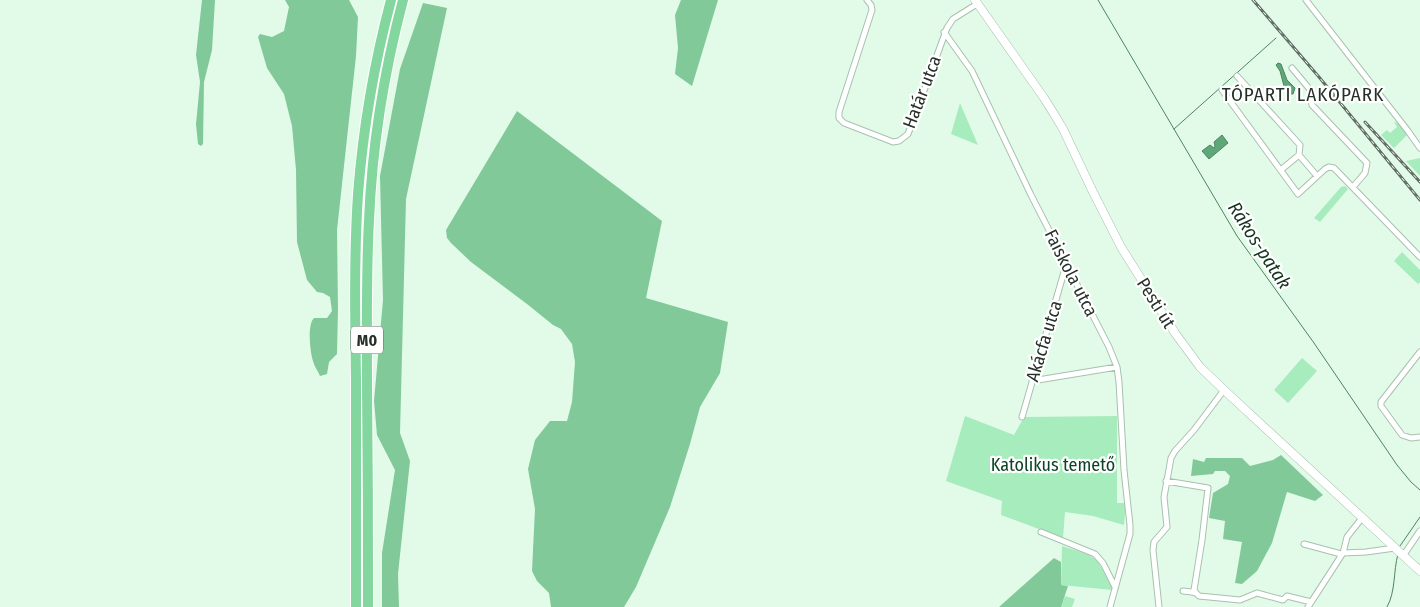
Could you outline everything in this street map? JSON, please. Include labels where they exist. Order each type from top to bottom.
[{"type":"highway","name":"M0","points":[[356,607],[355,308],[358,192],[370,92],[391,0]]},
{"type":"highway","name":"M0","points":[[368,607],[367,298],[369,220],[376,133],[392,44],[403,0]]},
{"type":"main road","name":"Pesti út","points":[[976,2],[1050,107],[1063,129],[1121,247],[1175,333],[1200,367],[1420,571]]},
{"type":"street","name":"Határ utca","points":[[867,0],[872,10],[839,112],[839,118],[844,123],[893,142],[899,142],[908,134],[944,32],[954,19],[976,2]]},
{"type":"street","points":[[1306,0],[1420,148]]},
{"type":"street","name":"Faiskola utca","points":[[944,32],[972,71],[1066,266],[1109,347],[1117,368],[1130,534],[1110,607]]},
{"type":"street","points":[[1292,68],[1312,92],[1312,105],[1367,163],[1365,173],[1353,187]]},
{"type":"street","points":[[1237,76],[1300,145],[1299,156],[1317,176]]},
{"type":"street","points":[[1222,90],[1282,169],[1298,194],[1325,169],[1332,167],[1420,257]]},
{"type":"street","points":[[1282,169],[1299,156]]},
{"type":"street","name":"Akácfa utca","points":[[1022,417],[1066,266]]},
{"type":"street","points":[[1420,353],[1382,400],[1381,404],[1402,435],[1411,438],[1420,437]]},
{"type":"street","points":[[1032,381],[1117,368]]},
{"type":"street","points":[[1159,607],[1153,550],[1156,538],[1167,527],[1168,523],[1164,497],[1169,465],[1175,451],[1194,430],[1224,390]]},
{"type":"street","points":[[1166,482],[1208,488],[1194,590],[1196,593]]},
{"type":"street","points":[[1183,591],[1196,593],[1199,596],[1240,600],[1257,593],[1263,593],[1282,600],[1287,596],[1310,605],[1342,554],[1347,537],[1362,518]]},
{"type":"street","points":[[1403,556],[1420,531]]},
{"type":"street","points":[[1041,532],[1095,554],[1103,563],[1115,587]]},
{"type":"street","points":[[1380,535],[1385,543],[1380,550]]},
{"type":"street","points":[[1304,544],[1342,554],[1395,548]]},
{"type":"green space","points":[[960,103],[978,145],[951,134]]},
{"type":"green space","points":[[1394,122],[1399,123],[1407,135],[1394,148],[1381,135],[1387,130],[1390,133],[1397,127]]},
{"type":"green space","points":[[1420,158],[1420,176],[1406,161]]},
{"type":"green space","points":[[1345,186],[1348,189],[1320,222],[1314,218],[1341,187]]},
{"type":"green space","points":[[1402,252],[1420,270],[1420,282],[1418,284],[1394,261]]},
{"type":"green space","points":[[1302,358],[1317,371],[1288,403],[1274,390]]},
{"type":"green space","name":"Katolikus temető","points":[[965,416],[1014,435],[1024,417],[1117,416],[1117,503],[1126,503],[1124,525],[1093,516],[1065,512],[1063,538],[1001,515],[1002,501],[946,481]]},
{"type":"green space","points":[[1062,546],[1087,554],[1097,560],[1112,590],[1061,585]]},
{"type":"green space","points":[[1065,596],[1075,599],[1072,607],[1061,607]]},
{"type":"shaded area","points":[[202,0],[215,0],[212,50],[204,82],[203,144],[201,146],[198,144],[196,124],[200,82],[196,55]]},
{"type":"shaded area","points":[[285,0],[349,0],[358,17],[356,56],[337,230],[337,354],[329,362],[327,374],[320,376],[312,357],[310,326],[314,318],[327,318],[332,311],[330,297],[317,292],[307,280],[297,242],[296,170],[292,126],[284,94],[267,68],[258,37],[260,34],[272,37],[284,31],[289,7]]},
{"type":"shaded area","points":[[681,0],[718,0],[692,86],[675,74],[678,48],[675,15]]},
{"type":"shaded area","points":[[423,3],[447,8],[406,199],[400,433],[410,461],[398,574],[399,607],[382,607],[382,553],[395,470],[377,435],[374,401],[383,300],[380,176],[400,69]]},
{"type":"shaded area","points":[[1278,63],[1281,64],[1287,80],[1295,88],[1293,94],[1289,94],[1284,86],[1280,71],[1276,65]]},
{"type":"shaded area","points":[[517,111],[662,221],[646,298],[728,322],[720,373],[700,407],[670,507],[636,587],[624,607],[551,607],[549,593],[537,581],[532,571],[535,509],[528,469],[535,440],[550,421],[567,421],[572,402],[575,362],[572,344],[561,329],[553,325],[471,262],[447,238],[446,230]]},
{"type":"shaded area","points":[[1222,135],[1228,143],[1209,159],[1202,151],[1210,145],[1214,148],[1214,142]]},
{"type":"shaded area","points":[[1281,455],[1323,495],[1315,501],[1287,492],[1272,543],[1257,571],[1242,584],[1235,583],[1242,542],[1223,539],[1225,521],[1209,518],[1213,493],[1228,484],[1230,476],[1225,471],[1215,471],[1213,474],[1191,476],[1193,459],[1204,462],[1206,458],[1242,458],[1250,466],[1273,460]]},
{"type":"shaded area","points":[[1054,558],[1061,562],[1061,585],[1068,586],[1061,607],[999,607]]},
{"type":"waterway","name":"Rákos-patak","points":[[1098,0],[1237,236],[1314,343],[1397,465],[1420,490]]},
{"type":"waterway","points":[[1174,129],[1276,38]]},
{"type":"waterway","points":[[1400,546],[1420,517]]},
{"type":"waterway","points":[[1387,607],[1392,595],[1398,554]]},
{"type":"railway","points":[[1253,0],[1420,200]]},
{"type":"railway","points":[[1365,122],[1420,182]]},
{"type":"district","name":"TÓPARTI LAKÓPARK","points":[[1303,94]]}]
